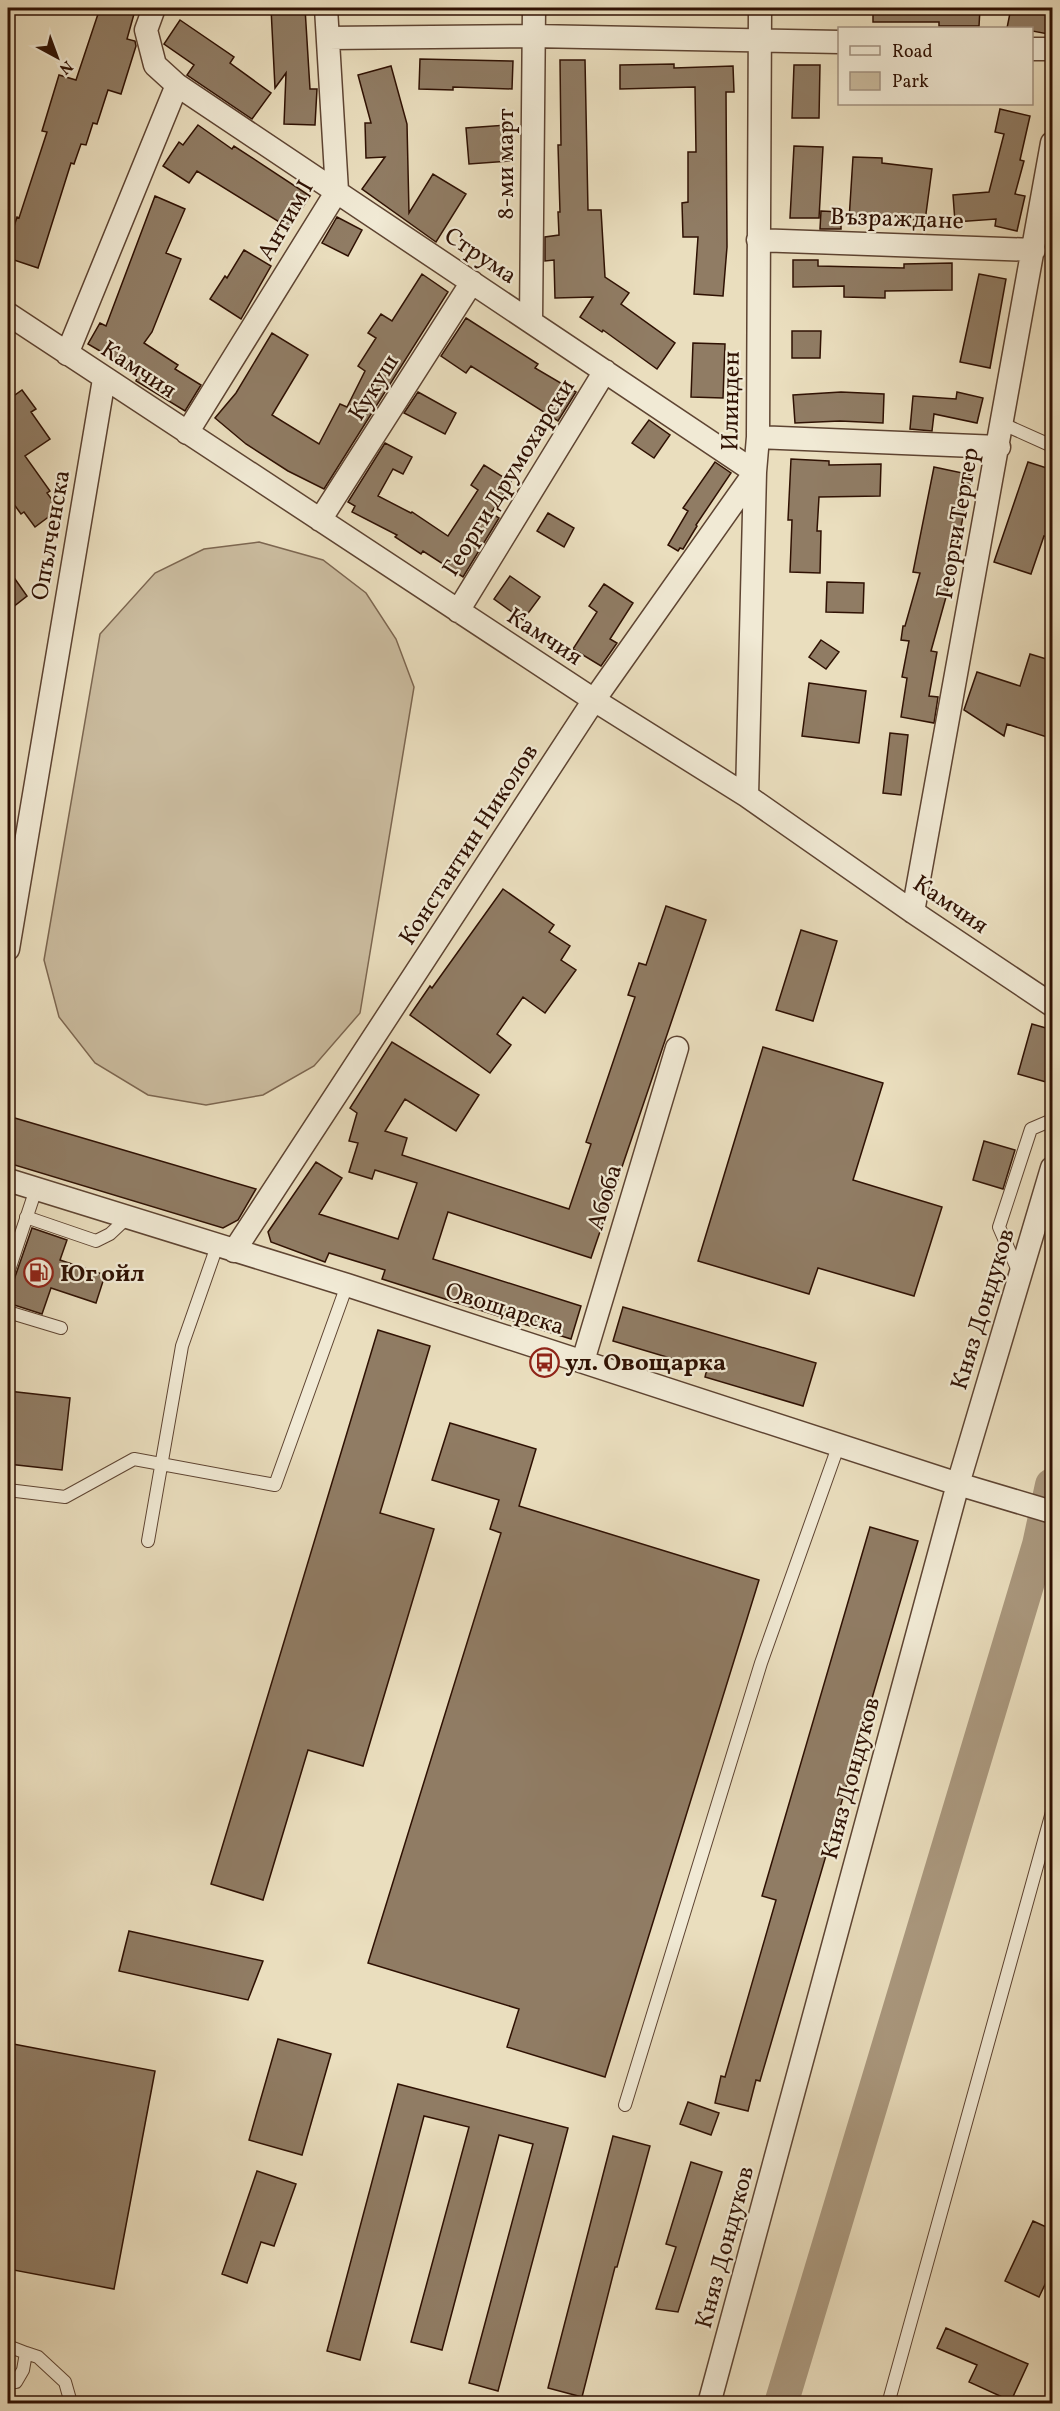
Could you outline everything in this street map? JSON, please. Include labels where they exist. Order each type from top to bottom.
[{"type":"street","points":[[67,354],[177,85],[155,65],[146,30],[154,8]]},
{"type":"street","name":"Антим I","points":[[187,433],[337,191],[326,8]]},
{"type":"street","name":"8-ми март","points":[[531,321],[534,8]]},
{"type":"street","name":"Илинден","points":[[747,796],[755,472],[758,437],[760,8]]},
{"type":"street","points":[[328,38],[533,36],[838,42]]},
{"type":"street","points":[[1033,49],[1053,49]]},
{"type":"street","name":"Струма","points":[[177,85],[755,472]]},
{"type":"street","name":"Георги Тертер","points":[[913,912],[1053,142]]},
{"type":"street","name":"Възраждане","points":[[758,240],[1034,250]]},
{"type":"street","name":"Кукуш","points":[[320,520],[472,282]]},
{"type":"street","name":"Камчия","points":[[8,314],[594,700],[747,796],[913,912],[1053,1005]]},
{"type":"street","name":"Георги Друмохарски","points":[[458,610],[605,371]]},
{"type":"street","name":"Опълченска","points":[[8,949],[104,379]]},
{"type":"street","points":[[758,437],[999,447]]},
{"type":"street","name":"Константин Николов","points":[[225,1248],[594,700],[755,472]]},
{"type":"street","name":"Абоба","points":[[583,1361],[677,1048]]},
{"type":"street","name":"Княз Дондуков","points":[[709,2403],[968,1487],[1020,1276],[1053,1168]]},
{"type":"street","name":"Овощарска","points":[[8,1180],[347,1285],[968,1487],[1053,1512]]},
{"type":"lane","points":[[1003,424],[1053,446]]},
{"type":"lane","points":[[1020,1276],[999,1227],[1031,1129],[1053,1120]]},
{"type":"lane","points":[[8,1273],[36,1189]]},
{"type":"lane","points":[[26,1217],[96,1241],[110,1234],[127,1218]]},
{"type":"lane","points":[[148,1541],[182,1346],[225,1248]]},
{"type":"lane","points":[[8,1490],[65,1497],[134,1459],[275,1485],[347,1285]]},
{"type":"lane","points":[[8,1312],[61,1328]]},
{"type":"lane","points":[[625,2105],[761,1663],[839,1444]]},
{"type":"lane","points":[[888,2403],[1053,1812]]},
{"type":"lane","points":[[8,2346],[38,2357],[65,2382],[71,2403]]},
{"type":"lane","points":[[8,2380],[16,2382],[23,2370],[26,2353]]},
{"type":"green space","points":[[259,542],[323,560],[366,593],[396,639],[414,687],[360,1013],[314,1066],[263,1095],[206,1105],[148,1095],[95,1063],[59,1017],[44,960],[100,634],[155,573],[204,549]]},
{"type":"building","points":[[100,8],[132,8],[131,12],[134,14],[127,39],[135,41],[136,46],[121,94],[108,90],[97,124],[93,123],[86,145],[81,144],[74,164],[71,163],[38,268],[8,258],[8,245],[47,132],[42,131],[59,75],[76,80]]},
{"type":"building","points":[[271,8],[305,8],[310,89],[317,89],[315,125],[284,124],[286,73],[275,88]]},
{"type":"building","points":[[873,8],[980,9],[979,26],[939,26],[939,22],[873,22]]},
{"type":"building","points":[[1011,8],[1053,8],[1048,34],[1033,31],[1033,27],[1007,27]]},
{"type":"building","points":[[180,20],[234,57],[230,63],[271,93],[252,119],[187,75],[194,65],[164,44]]},
{"type":"building","points":[[420,59],[513,61],[512,89],[453,87],[453,90],[419,89]]},
{"type":"building","points":[[560,60],[585,60],[588,210],[601,210],[605,277],[629,293],[621,304],[675,343],[657,369],[603,330],[602,332],[580,317],[593,297],[555,298],[554,260],[545,261],[545,237],[559,235]]},
{"type":"building","points":[[674,64],[674,68],[733,66],[734,92],[726,92],[727,247],[723,296],[694,294],[698,237],[683,237],[682,203],[688,202],[688,152],[696,152],[695,87],[620,89],[620,65]]},
{"type":"building","points":[[794,65],[820,65],[819,118],[792,118]]},
{"type":"building","points":[[391,66],[407,124],[409,213],[433,174],[466,194],[436,242],[362,189],[385,157],[366,158],[365,123],[371,123],[358,75]]},
{"type":"building","points":[[1000,109],[1030,116],[1020,160],[1024,161],[1015,194],[1025,196],[1017,231],[995,226],[996,219],[955,222],[953,195],[989,192],[1004,134],[995,132]]},
{"type":"building","points":[[198,125],[232,149],[234,146],[310,196],[289,228],[197,171],[189,183],[163,166],[179,142],[183,145]]},
{"type":"building","points":[[507,125],[510,161],[469,164],[466,128]]},
{"type":"building","points":[[794,146],[823,147],[819,218],[790,218]]},
{"type":"building","points":[[853,157],[882,158],[882,163],[932,169],[925,221],[878,215],[878,222],[849,220]]},
{"type":"building","points":[[155,196],[185,209],[166,253],[181,259],[152,332],[144,343],[178,365],[175,369],[201,385],[185,411],[136,381],[137,378],[110,360],[112,358],[88,344],[100,323],[106,326]]},
{"type":"building","points":[[821,211],[841,212],[841,229],[820,229]]},
{"type":"building","points":[[337,217],[362,230],[348,256],[322,243]]},
{"type":"building","points":[[244,250],[271,266],[241,319],[210,299],[225,276],[227,278]]},
{"type":"building","points":[[793,260],[818,260],[818,266],[904,268],[904,264],[952,263],[952,290],[885,291],[885,298],[844,297],[844,286],[793,287]]},
{"type":"building","points":[[422,274],[448,292],[324,489],[288,471],[246,444],[215,418],[236,393],[272,333],[308,355],[272,415],[319,444],[340,404],[347,407],[365,371],[358,366],[376,338],[368,333],[381,314],[392,321]]},
{"type":"building","points":[[979,274],[1006,279],[990,368],[960,362]]},
{"type":"building","points":[[466,318],[538,364],[535,368],[576,392],[558,421],[471,366],[466,373],[441,356]]},
{"type":"building","points":[[792,331],[821,331],[820,358],[792,358]]},
{"type":"building","points":[[693,343],[725,344],[723,398],[691,397]]},
{"type":"building","points":[[22,390],[36,409],[31,412],[50,439],[25,456],[50,491],[47,493],[59,509],[35,527],[24,512],[21,514],[8,496],[8,400]]},
{"type":"building","points":[[418,392],[456,413],[445,434],[404,413]]},
{"type":"building","points":[[841,392],[884,394],[883,423],[840,421],[795,423],[793,395]]},
{"type":"building","points":[[957,392],[983,398],[977,423],[934,414],[932,431],[910,429],[913,396],[956,399]]},
{"type":"building","points":[[649,420],[670,435],[654,458],[632,443]]},
{"type":"building","points":[[385,443],[412,457],[403,474],[393,469],[378,496],[412,512],[448,536],[478,490],[471,485],[484,465],[511,482],[491,513],[499,518],[463,577],[423,551],[421,554],[395,537],[397,535],[352,512],[355,506],[348,502]]},
{"type":"building","points":[[791,459],[829,461],[829,465],[881,464],[880,496],[819,497],[817,531],[821,531],[820,573],[790,572],[792,520],[788,520]]},
{"type":"building","points":[[715,462],[731,473],[696,525],[683,549],[680,548],[678,551],[668,545],[688,511],[683,508]]},
{"type":"building","points":[[1028,462],[1053,470],[1053,524],[1048,537],[1044,536],[1031,574],[994,562]]},
{"type":"building","points":[[934,467],[972,475],[946,597],[931,651],[937,652],[929,696],[938,697],[934,723],[901,717],[907,678],[902,677],[909,641],[901,640],[903,626],[905,626],[920,573],[913,572]]},
{"type":"building","points":[[548,513],[574,528],[564,547],[537,531]]},
{"type":"building","points":[[8,569],[27,596],[8,611]]},
{"type":"building","points":[[510,576],[540,597],[523,620],[494,599]]},
{"type":"building","points":[[827,582],[864,583],[863,613],[826,612]]},
{"type":"building","points":[[604,584],[633,603],[610,639],[617,643],[601,666],[573,649],[597,612],[589,606]]},
{"type":"building","points":[[821,640],[839,652],[826,669],[809,657]]},
{"type":"building","points":[[1030,654],[1053,661],[1053,739],[1007,724],[1004,736],[964,710],[977,672],[1020,686]]},
{"type":"building","points":[[809,683],[866,691],[859,743],[802,736]]},
{"type":"building","points":[[890,733],[908,735],[901,795],[883,793]]},
{"type":"building","points":[[503,889],[554,925],[549,932],[570,946],[561,960],[576,970],[545,1013],[523,997],[497,1034],[511,1045],[490,1073],[410,1015]]},
{"type":"building","points":[[666,906],[706,920],[591,1258],[448,1212],[433,1259],[581,1306],[571,1339],[382,1279],[385,1270],[329,1253],[325,1262],[271,1242],[268,1232],[316,1162],[342,1178],[319,1214],[398,1239],[417,1183],[375,1170],[372,1179],[349,1172],[358,1143],[349,1141],[357,1113],[350,1108],[392,1042],[479,1095],[456,1131],[405,1099],[385,1131],[407,1138],[402,1155],[569,1209],[591,1144],[586,1142],[635,997],[628,995],[639,963],[646,965]]},
{"type":"building","points":[[801,930],[837,941],[813,1021],[776,1010]]},
{"type":"building","points":[[1032,1024],[1053,1030],[1053,1084],[1018,1074]]},
{"type":"building","points":[[763,1047],[883,1083],[853,1180],[942,1207],[914,1296],[818,1268],[809,1294],[698,1261]]},
{"type":"building","points":[[8,1116],[256,1189],[238,1220],[223,1228],[8,1163]]},
{"type":"building","points":[[984,1141],[1015,1150],[1003,1189],[973,1180]]},
{"type":"building","points":[[32,1228],[67,1240],[60,1260],[105,1275],[96,1303],[51,1288],[42,1314],[8,1303],[8,1297]]},
{"type":"building","points":[[623,1307],[816,1363],[803,1406],[705,1377],[707,1369],[613,1341]]},
{"type":"building","points":[[378,1330],[430,1346],[380,1513],[434,1529],[363,1766],[308,1750],[263,1900],[211,1884]]},
{"type":"building","points":[[8,1391],[70,1398],[62,1470],[8,1464]]},
{"type":"building","points":[[450,1423],[536,1449],[519,1506],[759,1580],[605,2077],[507,2047],[519,2009],[368,1963],[501,1533],[490,1529],[499,1500],[432,1480]]},
{"type":"building","points":[[870,1527],[918,1541],[760,2081],[756,2080],[748,2111],[715,2103],[721,2076],[725,2077],[776,1900],[762,1896]]},
{"type":"building","points":[[129,1931],[263,1961],[248,2000],[119,1971]]},
{"type":"building","points":[[278,2039],[331,2054],[302,2155],[249,2140]]},
{"type":"building","points":[[8,2043],[155,2071],[114,2289],[8,2269]]},
{"type":"building","points":[[398,2084],[568,2128],[498,2391],[469,2383],[533,2144],[499,2135],[442,2350],[411,2342],[469,2127],[424,2116],[360,2360],[327,2351]]},
{"type":"building","points":[[688,2102],[719,2113],[711,2135],[680,2124]]},
{"type":"building","points":[[613,2136],[650,2146],[617,2267],[615,2267],[582,2397],[548,2388]]},
{"type":"building","points":[[691,2162],[722,2172],[678,2312],[656,2309],[676,2247],[666,2244]]},
{"type":"building","points":[[257,2171],[296,2184],[274,2246],[261,2242],[247,2283],[222,2274]]},
{"type":"building","points":[[1033,2221],[1053,2230],[1053,2268],[1039,2297],[1005,2281]]},
{"type":"building","points":[[946,2328],[1028,2364],[1011,2401],[969,2382],[977,2365],[937,2348]]},
{"type":"waterway","points":[[781,2404],[1039,1545],[1052,1485]]},
{"type":"place","name":"Юг ойл","points":[[39,1273]]},
{"type":"place","name":"ул. Овощарка","points":[[544,1362]]}]
